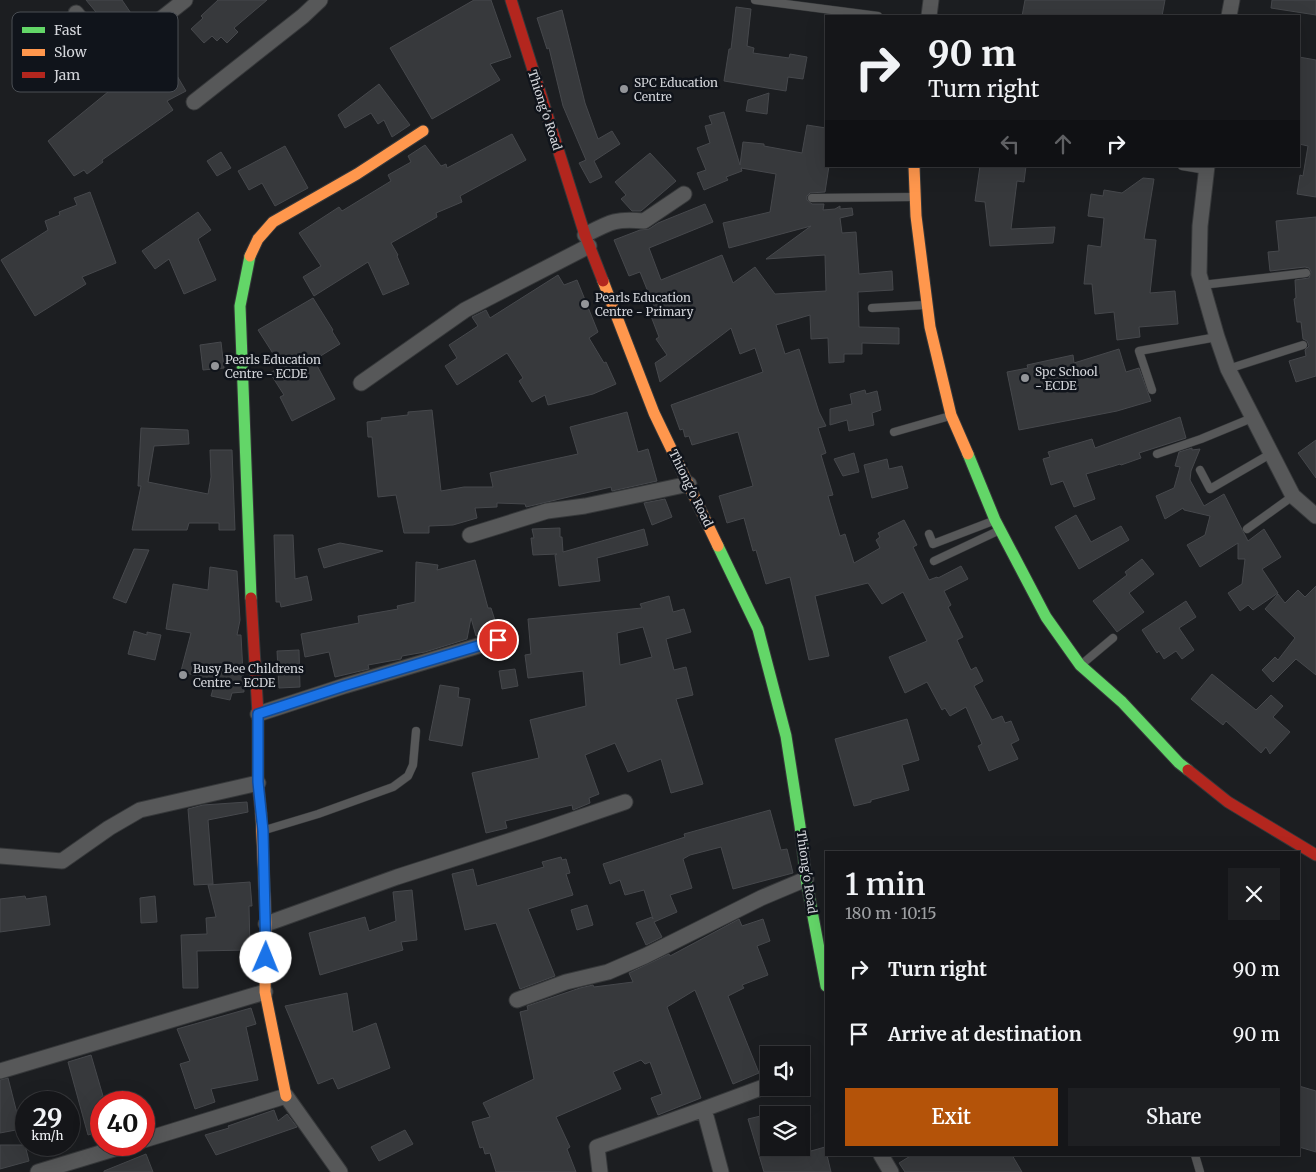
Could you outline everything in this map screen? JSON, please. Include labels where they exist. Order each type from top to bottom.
[{"type":"street","points":[[171,12],[186,0]]},
{"type":"street","points":[[194,102],[303,16],[320,0]]},
{"type":"street","name":"Thiong'o Road","points":[[511,0],[587,240],[654,413],[758,630],[786,736],[806,879],[825,981]]},
{"type":"street","points":[[929,15],[932,0]]},
{"type":"street","points":[[1229,15],[1232,0]]},
{"type":"street","points":[[340,1172],[286,1096],[266,992],[263,831],[258,782],[258,714],[248,540],[240,306],[248,262],[258,239],[273,222],[356,174],[423,131]]},
{"type":"street","points":[[914,167],[916,216],[930,327],[951,416],[998,525],[1046,618],[1080,665],[1122,702],[1179,763],[1228,802],[1316,855]]},
{"type":"street","points":[[1206,168],[1200,226],[1199,274],[1217,337],[1228,369],[1293,496],[1316,516]]},
{"type":"street","points":[[361,383],[466,310],[587,240],[608,223],[624,219],[644,222],[684,194]]},
{"type":"street","points":[[470,535],[547,511],[585,506],[689,484]]},
{"type":"street","points":[[258,714],[498,640]]},
{"type":"street","points":[[0,856],[62,861],[109,828],[140,810],[258,782]]},
{"type":"street","points":[[266,924],[625,802]]},
{"type":"street","points":[[517,1000],[566,982],[608,972],[645,956],[761,898],[806,879]]},
{"type":"street","points":[[0,1071],[266,992]]},
{"type":"street","points":[[600,1172],[597,1148],[760,1089]]},
{"type":"street","points":[[155,1137],[286,1096]]},
{"type":"street","points":[[704,1109],[721,1172]]},
{"type":"street","points":[[38,1172],[91,1156]]},
{"type":"street","points":[[882,1156],[891,1172]]},
{"type":"lane","points":[[756,0],[870,15]]},
{"type":"lane","points":[[812,198],[916,197]]},
{"type":"lane","points":[[1202,285],[1306,273]]},
{"type":"lane","points":[[872,308],[928,305]]},
{"type":"lane","points":[[1152,390],[1139,351],[1217,337]]},
{"type":"lane","points":[[1228,369],[1303,345]]},
{"type":"lane","points":[[894,432],[951,416]]},
{"type":"lane","points":[[1158,454],[1252,418]]},
{"type":"lane","points":[[1200,470],[1210,489],[1272,453]]},
{"type":"lane","points":[[1247,529],[1293,496]]},
{"type":"lane","points":[[929,534],[933,544],[998,525]]},
{"type":"lane","points":[[934,561],[998,525]]},
{"type":"lane","points":[[1080,665],[1113,638]]},
{"type":"lane","points":[[263,831],[318,814],[393,786],[408,776],[413,765],[416,731]]},
{"type":"lane","points":[[1195,1156],[1200,1172]]},
{"type":"building","points":[[86,0],[122,0],[130,12],[96,12]]},
{"type":"building","points":[[218,0],[267,0],[234,28],[238,32],[227,43],[221,37],[217,41],[212,36],[204,43],[191,29],[203,18],[201,16]]},
{"type":"building","points":[[474,0],[491,0],[511,57],[490,64],[500,80],[432,119],[390,48]]},
{"type":"building","points":[[1025,0],[1165,0],[1162,15],[1022,15]]},
{"type":"building","points":[[1272,0],[1316,0],[1316,15],[1271,8]]},
{"type":"building","points":[[736,7],[751,9],[747,46],[754,48],[753,53],[789,58],[790,54],[807,57],[803,79],[788,77],[786,91],[724,81],[729,49],[731,49]]},
{"type":"building","points":[[562,10],[585,103],[598,139],[612,131],[620,144],[594,161],[602,177],[590,183],[579,163],[586,160],[563,106],[549,48],[547,49],[537,18]]},
{"type":"building","points":[[1300,57],[1316,60],[1316,197],[1297,194],[1300,175],[1303,176],[1308,146],[1300,144]]},
{"type":"building","points":[[178,77],[186,91],[167,101],[173,110],[102,160],[103,162],[87,174],[84,170],[74,176],[48,141],[108,92],[178,92]]},
{"type":"building","points":[[379,84],[410,125],[392,137],[384,120],[378,124],[371,113],[345,128],[338,115]]},
{"type":"building","points":[[769,93],[767,114],[746,111],[748,100]]},
{"type":"building","points":[[724,112],[740,165],[743,142],[764,144],[764,146],[802,153],[807,125],[825,128],[825,167],[829,167],[825,192],[810,193],[807,196],[807,200],[812,204],[824,204],[823,210],[835,209],[840,206],[840,209],[852,208],[853,215],[840,218],[842,233],[856,232],[859,274],[892,271],[893,290],[858,292],[859,327],[899,328],[899,344],[862,343],[862,354],[844,354],[844,362],[829,363],[828,338],[811,339],[810,315],[776,325],[785,354],[799,349],[819,412],[826,426],[818,428],[826,453],[821,455],[833,495],[828,496],[840,536],[845,534],[854,563],[880,548],[876,540],[880,537],[878,533],[904,520],[917,545],[913,547],[929,580],[938,578],[961,566],[968,579],[944,591],[951,605],[948,607],[963,637],[957,640],[971,670],[976,667],[983,681],[974,686],[992,720],[1002,716],[1005,723],[1011,721],[1019,740],[1011,744],[1018,759],[989,771],[978,746],[982,744],[966,707],[950,716],[945,708],[942,710],[927,682],[905,693],[889,657],[927,641],[903,592],[882,604],[868,583],[815,596],[829,656],[809,660],[790,577],[766,584],[756,550],[753,551],[744,518],[727,523],[719,496],[753,486],[738,432],[692,445],[689,436],[685,437],[683,429],[680,430],[671,405],[763,372],[755,348],[740,354],[731,328],[660,382],[655,363],[667,355],[656,339],[659,337],[649,311],[655,309],[640,272],[629,276],[614,240],[640,230],[649,229],[658,223],[705,204],[713,222],[649,248],[661,280],[722,255],[733,283],[755,267],[775,294],[826,291],[825,255],[766,259],[811,226],[729,248],[723,223],[770,212],[776,174],[741,168],[742,171],[726,177],[728,180],[704,190],[697,173],[706,170],[697,148],[710,143],[705,126],[712,124],[709,116]]},
{"type":"building","points":[[512,134],[526,160],[460,196],[462,202],[436,213],[437,217],[391,243],[398,255],[409,284],[383,295],[368,262],[314,296],[303,277],[321,266],[299,233],[339,207],[342,211],[391,181],[388,175],[411,162],[408,156],[425,145],[441,166],[446,164],[447,168]]},
{"type":"building","points":[[285,146],[308,188],[275,206],[262,183],[249,190],[238,171]]},
{"type":"building","points":[[221,152],[231,168],[217,176],[207,161]]},
{"type":"building","points":[[650,153],[676,181],[641,211],[632,211],[621,199],[626,195],[615,182]]},
{"type":"building","points":[[980,167],[1026,167],[1024,182],[1017,181],[1011,229],[1055,227],[1053,243],[990,246],[985,202],[975,201]]},
{"type":"building","points":[[1143,178],[1154,179],[1144,239],[1156,240],[1150,293],[1175,291],[1178,324],[1139,327],[1140,337],[1117,340],[1114,312],[1095,314],[1092,284],[1084,284],[1088,245],[1101,247],[1104,218],[1088,216],[1091,194],[1103,196],[1104,190],[1122,193]]},
{"type":"building","points":[[90,192],[116,263],[82,277],[86,284],[35,316],[1,260],[48,230],[45,221],[60,215],[59,212],[77,205],[74,198]]},
{"type":"building","points":[[198,212],[211,230],[198,239],[216,280],[184,294],[169,259],[155,269],[142,251]]},
{"type":"building","points":[[1316,217],[1316,376],[1296,382],[1289,361],[1306,356],[1305,350],[1309,346],[1307,341],[1303,339],[1301,322],[1297,322],[1294,299],[1296,298],[1295,280],[1309,278],[1311,272],[1309,268],[1305,267],[1270,271],[1268,252],[1279,251],[1276,221]]},
{"type":"building","points":[[558,275],[564,285],[577,280],[598,332],[589,338],[604,363],[606,362],[616,384],[593,394],[548,405],[545,395],[532,402],[519,381],[523,378],[507,353],[457,385],[445,366],[457,358],[449,345],[478,326],[472,317],[486,310],[490,318]]},
{"type":"building","points":[[313,298],[340,344],[314,360],[335,399],[292,421],[280,397],[284,395],[270,373],[281,366],[258,330]]},
{"type":"building","points":[[221,342],[224,368],[203,370],[200,345]]},
{"type":"building","points":[[1119,349],[1126,372],[1139,368],[1151,401],[1117,411],[1019,430],[1007,372],[1028,368],[1027,365],[1073,355],[1074,363]]},
{"type":"building","points":[[865,390],[866,394],[877,391],[881,410],[872,413],[874,425],[849,431],[847,420],[830,425],[830,409],[852,404],[850,394]]},
{"type":"building","points":[[432,410],[441,491],[464,487],[493,487],[490,473],[578,454],[570,427],[627,412],[638,452],[648,449],[657,481],[612,491],[611,487],[526,507],[525,504],[497,503],[497,507],[475,508],[477,518],[453,525],[429,526],[429,533],[404,533],[396,495],[378,497],[372,437],[368,437],[367,422],[382,420],[381,418],[408,415],[408,412]]},
{"type":"building","points":[[1180,417],[1186,438],[1139,453],[1141,458],[1086,474],[1095,499],[1074,507],[1063,481],[1051,485],[1043,459],[1050,457],[1048,452],[1092,439],[1095,448]]},
{"type":"building","points":[[141,428],[188,430],[189,444],[154,446],[148,482],[208,494],[211,477],[210,450],[232,450],[235,530],[219,530],[219,523],[189,523],[187,530],[132,530],[141,486],[138,486]]},
{"type":"building","points":[[1316,440],[1316,478],[1298,453]]},
{"type":"building","points":[[1192,448],[1192,450],[1200,449],[1191,471],[1190,480],[1204,506],[1224,494],[1248,541],[1264,529],[1281,557],[1262,569],[1278,593],[1253,610],[1248,605],[1240,611],[1228,593],[1242,584],[1245,559],[1238,559],[1238,543],[1200,567],[1187,545],[1205,535],[1210,516],[1184,510],[1183,508],[1165,519],[1156,496],[1174,488],[1180,467],[1175,466],[1179,452]]},
{"type":"building","points":[[854,453],[859,472],[843,476],[834,459]]},
{"type":"building","points":[[887,459],[889,469],[902,466],[908,488],[872,498],[864,465]]},
{"type":"building","points":[[665,499],[672,517],[652,525],[644,503]]},
{"type":"building","points":[[1076,515],[1091,542],[1121,526],[1129,540],[1079,569],[1055,527]]},
{"type":"building","points":[[560,528],[563,552],[644,529],[648,545],[597,558],[600,581],[559,586],[555,555],[557,554],[533,555],[531,538],[534,538],[532,529]]},
{"type":"building","points":[[274,535],[293,535],[295,579],[307,576],[312,600],[281,607],[280,602],[276,602]]},
{"type":"building","points":[[340,543],[383,551],[324,568],[318,549]]},
{"type":"building","points":[[134,549],[149,550],[126,603],[113,598]]},
{"type":"building","points":[[1142,559],[1154,574],[1129,593],[1144,612],[1117,632],[1093,601],[1127,575],[1125,572]]},
{"type":"building","points":[[475,560],[488,608],[491,608],[498,630],[476,636],[471,618],[467,639],[425,652],[402,656],[401,659],[368,665],[369,669],[335,677],[329,652],[305,657],[301,634],[359,623],[358,616],[398,609],[397,606],[415,602],[416,562],[438,565],[437,570]]},
{"type":"building","points":[[210,567],[237,571],[240,620],[237,635],[241,635],[244,692],[232,693],[230,700],[211,696],[213,689],[204,686],[205,679],[181,671],[191,633],[166,629],[173,584],[208,590]]},
{"type":"building","points":[[1316,586],[1316,675],[1296,659],[1273,682],[1262,670],[1275,657],[1278,660],[1295,638],[1265,609],[1278,594],[1285,603],[1298,590],[1305,597]]},
{"type":"building","points":[[669,596],[673,612],[684,609],[691,632],[666,639],[674,670],[686,667],[693,695],[676,699],[703,784],[671,793],[661,759],[628,772],[615,743],[585,755],[599,794],[589,798],[590,803],[573,810],[572,805],[505,821],[507,828],[486,833],[472,773],[539,758],[530,720],[586,706],[583,671],[528,678],[525,655],[531,654],[528,619],[642,608],[640,604]],"holes":[[[643,627],[652,657],[620,665],[617,633]]]},
{"type":"building","points":[[1186,601],[1196,617],[1179,628],[1194,650],[1182,659],[1176,651],[1164,659],[1159,651],[1157,653],[1142,630]]},
{"type":"building","points":[[134,631],[147,635],[147,632],[161,635],[155,660],[128,654]]},
{"type":"building","points":[[299,650],[300,687],[279,688],[277,651]]},
{"type":"building","points":[[515,669],[518,686],[502,689],[499,671]]},
{"type":"building","points":[[1212,674],[1256,710],[1271,695],[1283,706],[1273,717],[1290,732],[1270,754],[1266,747],[1261,753],[1226,721],[1223,725],[1191,699]]},
{"type":"building","points":[[440,685],[459,688],[458,697],[470,699],[462,746],[429,740]]},
{"type":"building","points":[[907,719],[919,760],[902,765],[909,790],[854,806],[835,739]]},
{"type":"building","points":[[247,802],[248,812],[208,820],[213,884],[194,885],[188,809],[203,805]]},
{"type":"building","points":[[770,810],[781,850],[787,849],[793,873],[733,889],[721,847],[690,855],[683,859],[692,888],[670,895],[677,912],[654,922],[662,937],[646,945],[636,923],[652,917],[653,919],[644,890],[625,895],[620,880],[610,884],[603,864],[685,837],[684,834]]},
{"type":"building","points":[[561,857],[562,860],[566,859],[570,873],[566,874],[573,895],[528,909],[555,976],[520,989],[496,923],[465,930],[452,874],[473,869],[477,886],[544,867],[542,862]]},
{"type":"building","points":[[250,882],[252,906],[249,906],[250,950],[197,951],[198,988],[183,988],[181,935],[207,934],[206,918],[216,917],[208,885]]},
{"type":"building","points":[[412,890],[417,940],[401,942],[403,950],[320,975],[309,933],[365,917],[369,931],[396,921],[393,892]]},
{"type":"building","points":[[25,896],[26,899],[46,896],[50,925],[0,932],[0,899]]},
{"type":"building","points":[[155,896],[157,922],[141,923],[140,898]]},
{"type":"building","points":[[587,905],[593,925],[577,930],[571,910]]},
{"type":"building","points":[[739,919],[742,926],[763,919],[770,941],[757,946],[768,975],[742,985],[744,988],[728,996],[759,1073],[733,1084],[695,990],[667,1007],[701,1098],[658,1115],[651,1098],[662,1094],[650,1062],[645,1064],[641,1060],[613,1072],[621,1089],[556,1117],[570,1147],[567,1149],[576,1172],[496,1172],[490,1153],[485,1154],[483,1147],[480,1148],[472,1122],[490,1117],[483,1103],[534,1079],[520,1012],[528,1010],[527,1006],[580,988],[593,985],[594,987],[633,982],[629,973],[669,954],[670,956]]},
{"type":"building","points":[[347,993],[353,1032],[376,1023],[390,1068],[338,1089],[333,1078],[318,1084],[285,1006]]},
{"type":"building","points":[[251,1008],[256,1024],[246,1027],[258,1080],[211,1089],[215,1102],[195,1109],[180,1064],[190,1061],[177,1029]]},
{"type":"building","points":[[91,1055],[102,1091],[90,1091],[90,1134],[88,1135],[80,1106],[80,1091],[76,1091],[68,1062]]},
{"type":"building","points":[[8,1078],[15,1105],[15,1130],[0,1133],[0,1080]]},
{"type":"building","points":[[1300,1086],[1316,1091],[1316,1152],[1300,1147]]},
{"type":"building","points":[[274,1110],[278,1121],[287,1114],[297,1127],[216,1155],[205,1135],[229,1128],[228,1126]]},
{"type":"building","points":[[760,1116],[760,1156],[810,1156],[810,1148],[811,1151],[825,1147],[825,1156],[827,1156],[831,1172],[764,1172],[748,1119]]},
{"type":"building","points":[[405,1130],[413,1144],[379,1161],[371,1147]]},
{"type":"building","points":[[0,1145],[15,1145],[15,1156],[28,1156],[29,1161],[0,1169]]},
{"type":"building","points":[[141,1156],[147,1156],[153,1172],[104,1172]]},
{"type":"building","points":[[910,1156],[1013,1156],[1022,1172],[905,1172],[899,1163]]},
{"type":"traffic: fast","points":[[250,256],[240,306],[251,598]]},
{"type":"traffic: fast","points":[[968,454],[995,520],[1046,617],[1080,665],[1122,702],[1179,763],[1188,770]]},
{"type":"traffic: fast","points":[[718,546],[758,629],[786,736],[806,879],[825,981]]},
{"type":"traffic: slow","points":[[250,256],[258,239],[273,222],[357,174],[423,131]]},
{"type":"traffic: slow","points":[[914,167],[916,216],[930,327],[951,415],[968,454]]},
{"type":"traffic: slow","points":[[603,281],[654,413],[718,546]]},
{"type":"traffic: slow","points":[[261,813],[266,924],[265,992],[286,1096]]},
{"type":"traffic: jam","points":[[511,0],[585,235],[603,281]]},
{"type":"traffic: jam","points":[[251,598],[258,714],[258,783],[261,813]]},
{"type":"traffic: jam","points":[[1188,770],[1228,802],[1316,855]]},
{"type":"place","name":"SPC Education Centre","points":[[624,89]]},
{"type":"place","name":"Pearls Education Centre - Primary","points":[[585,304]]},
{"type":"place","name":"Pearls Education Centre - ECDE","points":[[215,366]]},
{"type":"place","name":"Spc School - ECDE","points":[[1025,378]]},
{"type":"place","name":"Busy Bee Childrens Centre - ECDE","points":[[183,675]]},
{"type":"route","points":[[266,958],[263,831],[258,782],[258,714],[498,640]]}]
